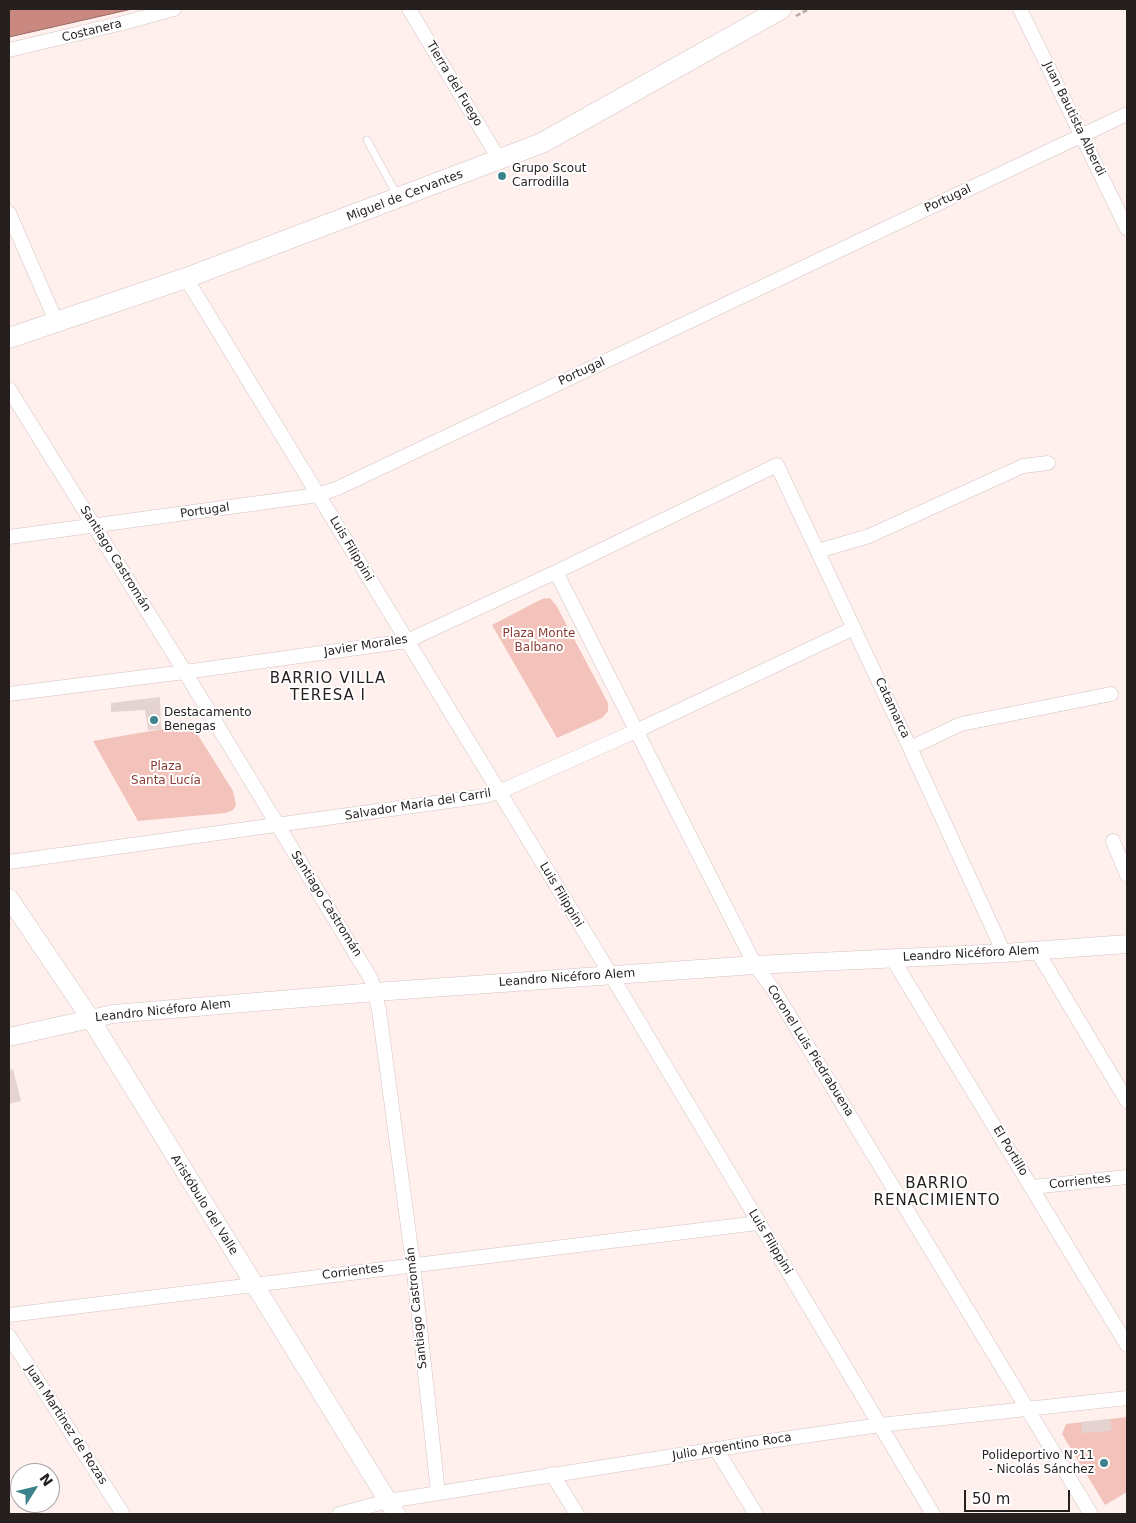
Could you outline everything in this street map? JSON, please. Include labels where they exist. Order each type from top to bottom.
[{"type":"main road","name":"Miguel de Cervantes","points":[[9,338],[186,278],[542,143],[781,9]]},
{"type":"street","name":"Costanera","points":[[9,50],[174,9]]},
{"type":"street","name":"Tierra del Fuego","points":[[408,9],[499,159]]},
{"type":"street","name":"Juan Bautista Alberdi","points":[[1020,9],[1083,135],[1127,229]]},
{"type":"street","name":"Portugal","points":[[9,537],[318,495],[338,488],[1127,114]]},
{"type":"street","points":[[9,213],[56,321]]},
{"type":"street","name":"Luis Filippini","points":[[186,278],[611,976],[933,1514]]},
{"type":"street","name":"Santiago Castromán","points":[[9,389],[185,672],[364,967],[375,992],[413,1264],[438,1492]]},
{"type":"street","points":[[818,551],[869,536],[1023,466],[1048,463]]},
{"type":"street","name":"Catamarca","points":[[777,464],[1004,953]]},
{"type":"street","name":"Javier Morales","points":[[9,694],[407,641],[556,572],[777,464]]},
{"type":"street","name":"Coronel Luis Piedrabuena","points":[[556,572],[755,965],[773,988],[1091,1514]]},
{"type":"street","name":"Salvador María del Carril","points":[[9,862],[468,800],[499,792],[636,731],[854,628]]},
{"type":"street","points":[[910,748],[961,724],[1111,694]]},
{"type":"street","points":[[1113,841],[1127,875]]},
{"type":"street","name":"Aristóbulo del Valle","points":[[9,898],[90,1018],[392,1508]]},
{"type":"street","name":"Leandro Nicéforo Alem","points":[[9,1037],[113,1014],[375,992],[755,965],[1004,953],[1127,944]]},
{"type":"street","points":[[1036,951],[1127,1101]]},
{"type":"street","name":"El Portillo","points":[[892,958],[1127,1345]]},
{"type":"street","name":"Corrientes","points":[[1032,1187],[1127,1176]]},
{"type":"street","name":"Corrientes","points":[[9,1315],[758,1223]]},
{"type":"street","name":"Juan Martinez de Rozas","points":[[9,1336],[123,1514]]},
{"type":"street","name":"Julio Argentino Roca","points":[[339,1514],[392,1508],[438,1492],[716,1449],[880,1425],[1127,1398]]},
{"type":"street","points":[[716,1449],[756,1514]]},
{"type":"street","points":[[552,1474],[577,1514]]},
{"type":"lane","points":[[367,140],[398,198]]},
{"type":"green space","name":"Plaza Monte Balbano","points":[[550,598],[556,605],[608,703],[608,711],[602,718],[557,738],[492,625],[542,599]]},
{"type":"green space","name":"Plaza Santa Lucía","points":[[191,724],[233,791],[236,805],[233,810],[226,813],[138,821],[93,741]]},
{"type":"green space","name":"Polideportivo N°11 - Nicolás Sánchez","points":[[1127,1417],[1127,1492],[1105,1505],[1062,1434],[1066,1424]]},
{"type":"shaded area","points":[[9,9],[132,9],[9,37]]},
{"type":"building","name":"Destacamento Benegas","points":[[160,697],[161,729],[148,730],[145,710],[111,712],[111,703]]},
{"type":"building","points":[[13,1069],[21,1101],[9,1104],[9,1070]]},
{"type":"building","points":[[1110,1419],[1112,1431],[1082,1433],[1081,1422]]},
{"type":"place","name":"Grupo Scout Carrodilla","points":[[502,176]]},
{"type":"place","name":"Destacamento Benegas","points":[[154,720]]},
{"type":"place","name":"Polideportivo N°11 - Nicolás Sánchez","points":[[1104,1463]]},
{"type":"district","name":"BARRIO VILLA TERESA I","points":[[328,688]]},
{"type":"district","name":"BARRIO RENACIMIENTO","points":[[937,1192]]}]
